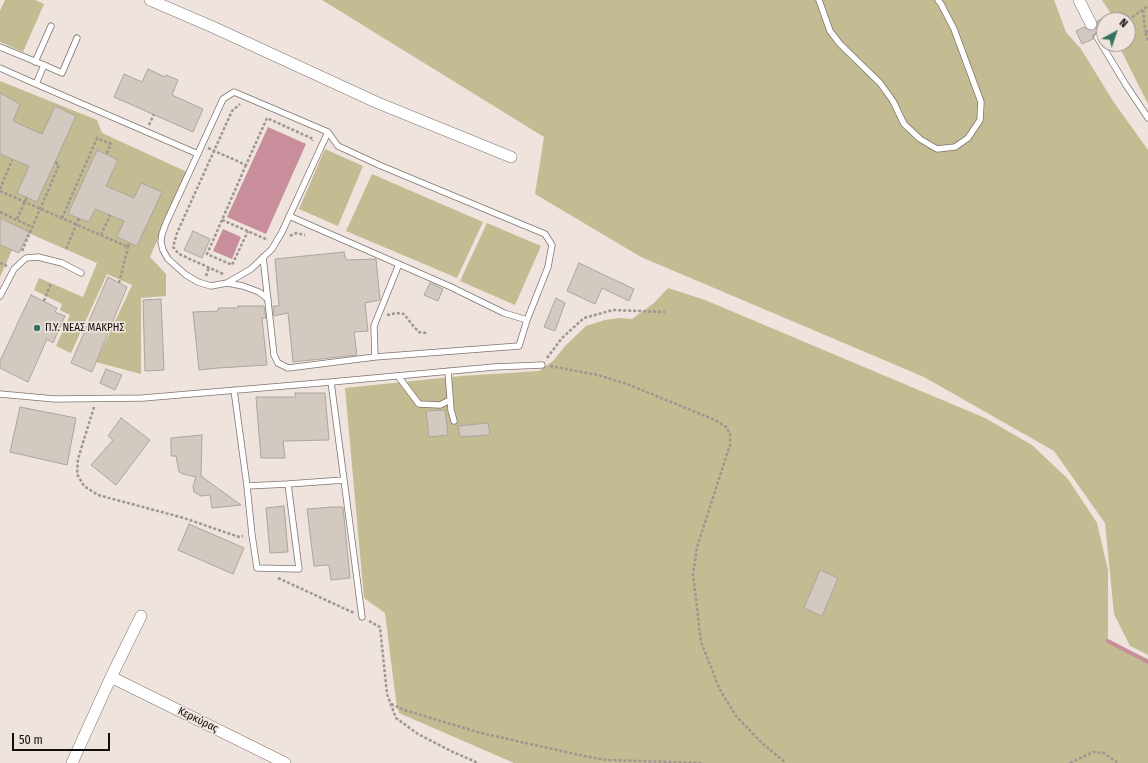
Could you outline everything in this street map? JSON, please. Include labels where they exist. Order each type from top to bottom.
[{"type":"street","points":[[150,0],[215,28],[378,103],[511,157]]},
{"type":"street","points":[[1079,0],[1091,24]]},
{"type":"street","points":[[75,762],[111,677],[141,616]]},
{"type":"street","name":"Κερκύρας","points":[[111,677],[286,763]]},
{"type":"lane","points":[[819,0],[830,31],[840,44],[880,83],[893,102],[904,124],[920,139],[937,149],[955,147],[968,138],[980,120],[981,102],[954,29],[938,0]]},
{"type":"lane","points":[[35,62],[51,26]]},
{"type":"lane","points":[[0,47],[62,73],[77,38]]},
{"type":"lane","points":[[1106,52],[1148,118]]},
{"type":"lane","points":[[36,84],[44,65]]},
{"type":"lane","points":[[0,68],[198,154]]},
{"type":"lane","points":[[263,258],[274,355],[278,363],[288,368],[375,357],[519,346],[527,320],[548,267],[552,245],[545,234],[379,165],[338,146],[328,132],[234,92],[223,99],[166,223],[161,242],[168,259],[186,275],[198,282],[211,286],[227,283],[251,269],[272,249],[328,132]]},
{"type":"lane","points":[[289,216],[451,287],[504,313],[527,320]]},
{"type":"lane","points":[[0,296],[14,269],[26,258],[38,257],[62,263],[81,273]]},
{"type":"lane","points":[[375,357],[374,326],[399,264]]},
{"type":"lane","points":[[227,283],[243,286],[259,292],[268,299]]},
{"type":"lane","points":[[0,394],[55,399],[143,398],[398,376],[494,366],[542,365]]},
{"type":"lane","points":[[448,371],[450,400],[454,421]]},
{"type":"lane","points":[[398,376],[419,404],[440,405],[450,400]]},
{"type":"lane","points":[[331,382],[362,617]]},
{"type":"lane","points":[[234,390],[257,568],[299,569],[288,484]]},
{"type":"lane","points":[[247,486],[344,480]]},
{"type":"path","points":[[1136,14],[1148,6]]},
{"type":"path","points":[[1143,9],[1144,31],[1148,41]]},
{"type":"path","points":[[1144,31],[1148,32]]},
{"type":"path","points":[[234,279],[179,254],[173,247],[177,233],[232,111],[247,97]]},
{"type":"path","points":[[248,231],[232,265],[207,254],[267,118],[313,139],[310,146]]},
{"type":"path","points":[[62,218],[97,138],[111,144],[106,155]]},
{"type":"path","points":[[202,146],[246,165]]},
{"type":"path","points":[[12,160],[0,190],[128,247]]},
{"type":"path","points":[[14,269],[60,165],[55,162]]},
{"type":"path","points":[[17,220],[26,197]]},
{"type":"path","points":[[0,212],[32,227]]},
{"type":"path","points":[[101,235],[110,215]]},
{"type":"path","points":[[66,249],[79,218]]},
{"type":"path","points":[[222,220],[268,240]]},
{"type":"path","points":[[119,283],[129,242]]},
{"type":"path","points":[[44,301],[51,283]]},
{"type":"path","points":[[665,312],[613,310],[584,318],[562,338],[542,365],[598,375],[627,384],[715,420],[726,427],[730,434],[730,445],[697,547],[693,574],[701,642],[720,690],[736,716],[763,744],[786,763]]},
{"type":"path","points":[[379,313],[388,316],[404,314],[419,332],[427,333]]},
{"type":"path","points":[[96,399],[78,459],[77,474],[84,486],[98,495],[184,518],[238,537],[252,535]]},
{"type":"path","points":[[278,578],[362,617],[380,627],[387,694],[396,718],[418,734],[478,763]]},
{"type":"path","points":[[391,704],[404,710],[481,733],[584,756],[607,760],[702,763]]},
{"type":"path","points":[[1070,763],[1093,752],[1104,754],[1118,763]]},
{"type":"shaded area","points":[[5,0],[35,0],[44,4],[23,52],[0,42],[0,11]]},
{"type":"shaded area","points":[[322,0],[1054,0],[1066,32],[1081,49],[1113,101],[1148,150],[1148,655],[1130,646],[1114,614],[1105,523],[1054,451],[924,377],[641,257],[535,194],[544,137]]},
{"type":"shaded area","points":[[1102,0],[1148,0],[1148,104],[1122,52],[1136,52],[1136,12],[1110,12]]},
{"type":"shaded area","points":[[0,81],[97,120],[102,133],[187,172],[150,257],[166,274],[166,296],[141,298],[141,374],[96,362],[132,285],[107,274],[71,353],[56,346],[70,315],[60,310],[62,304],[34,290],[39,278],[83,297],[97,263],[33,235],[0,218]]},
{"type":"shaded area","points":[[268,127],[306,144],[266,234],[227,217]]},
{"type":"shaded area","points":[[325,149],[363,166],[338,226],[299,209]]},
{"type":"shaded area","points":[[372,174],[483,222],[457,278],[346,231]]},
{"type":"shaded area","points":[[487,223],[541,246],[515,305],[460,281]]},
{"type":"shaded area","points":[[223,229],[241,237],[232,259],[213,251]]},
{"type":"shaded area","points":[[0,245],[12,250],[0,277]]},
{"type":"shaded area","points":[[668,288],[705,300],[985,418],[1032,445],[1068,479],[1097,523],[1108,570],[1108,641],[1148,659],[1148,763],[514,763],[399,713],[396,701],[385,613],[364,598],[345,388],[461,376],[539,371],[553,361],[566,345],[586,326],[605,320],[620,318],[632,319],[654,303]]},
{"type":"building","points":[[1084,27],[1088,30],[1096,29],[1096,33],[1093,35],[1093,39],[1082,44],[1076,31]]},
{"type":"building","points":[[148,69],[165,77],[166,75],[178,80],[172,95],[203,109],[193,132],[114,97],[124,74],[142,82]]},
{"type":"building","points":[[0,93],[20,104],[13,121],[42,134],[55,106],[76,116],[37,202],[17,193],[29,166],[0,154]]},
{"type":"building","points":[[97,150],[118,160],[106,186],[134,198],[141,183],[162,192],[137,246],[117,237],[124,221],[95,209],[89,222],[68,214]]},
{"type":"building","points":[[0,218],[29,232],[19,253],[0,245]]},
{"type":"building","points":[[193,231],[210,239],[202,258],[184,250]]},
{"type":"building","points":[[344,252],[346,260],[376,259],[380,300],[365,303],[368,331],[354,332],[357,355],[293,362],[288,313],[274,316],[273,306],[279,306],[275,259]]},
{"type":"building","points":[[579,263],[634,289],[629,301],[602,288],[595,304],[567,291]]},
{"type":"building","points":[[108,277],[127,287],[92,372],[71,363]]},
{"type":"building","points":[[430,283],[443,289],[438,301],[424,295]]},
{"type":"building","name":"Π.Υ. ΝΕΑΣ ΜΑΚΡΗΣ","points":[[31,295],[57,308],[55,312],[65,316],[53,343],[47,339],[28,382],[0,368],[0,361]]},
{"type":"building","points":[[556,298],[565,303],[555,331],[544,327]]},
{"type":"building","points":[[161,299],[164,370],[145,371],[143,300]]},
{"type":"building","points":[[238,306],[264,306],[266,318],[262,318],[267,365],[199,370],[193,312],[218,311],[218,308],[238,308]]},
{"type":"building","points":[[106,369],[122,375],[115,390],[100,383]]},
{"type":"building","points":[[295,393],[325,393],[329,440],[283,441],[285,458],[261,458],[256,397],[296,397]]},
{"type":"building","points":[[20,407],[76,418],[67,465],[10,452]]},
{"type":"building","points":[[445,410],[448,435],[429,437],[426,411]]},
{"type":"building","points":[[121,418],[150,440],[116,485],[91,465],[113,440],[108,436]]},
{"type":"building","points":[[488,423],[490,435],[460,437],[458,426]]},
{"type":"building","points":[[202,435],[201,476],[241,505],[212,508],[210,495],[201,496],[194,492],[193,486],[196,477],[179,472],[176,456],[171,456],[171,438]]},
{"type":"building","points":[[284,506],[288,552],[270,553],[266,508]]},
{"type":"building","points":[[343,507],[350,578],[331,580],[329,565],[314,566],[307,509]]},
{"type":"building","points":[[189,524],[244,548],[233,574],[178,550]]},
{"type":"building","points":[[820,570],[838,578],[822,616],[804,608]]},
{"type":"waterway","points":[[1108,641],[1148,662]]},
{"type":"tunnel","points":[[1091,24],[1094,32]]},
{"type":"place","name":"Π.Υ. ΝΕΑΣ ΜΑΚΡΗΣ","points":[[37,328]]}]
